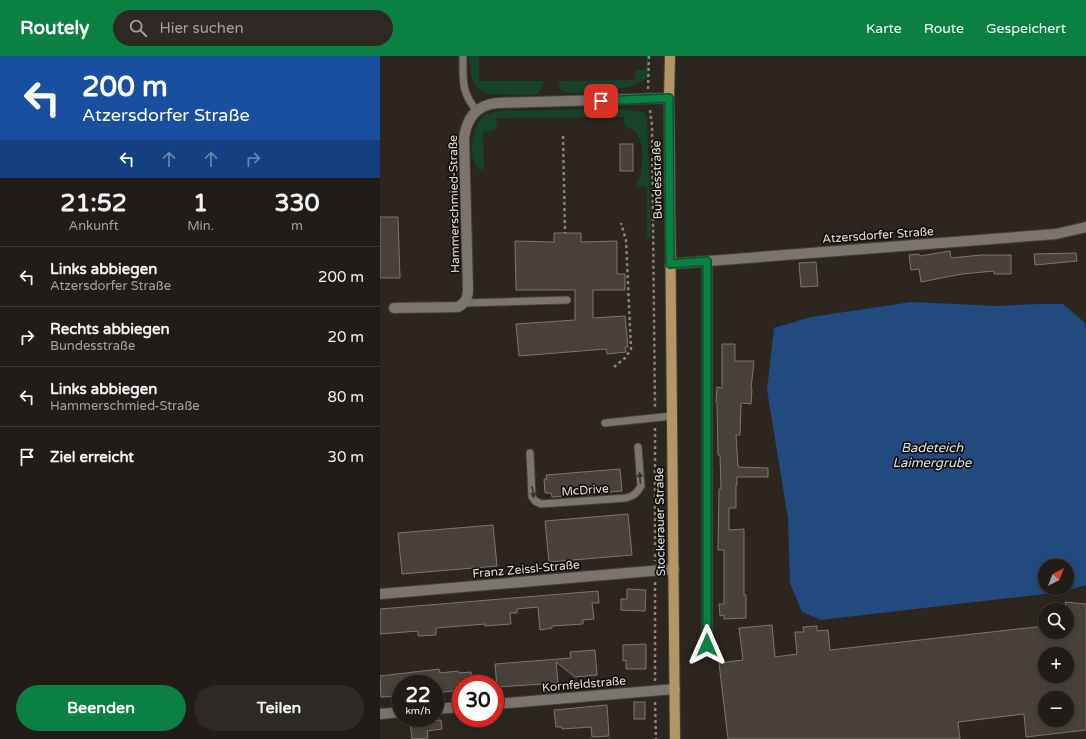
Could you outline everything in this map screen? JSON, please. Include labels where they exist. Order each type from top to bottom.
[{"type":"main road","name":"Bundesstraße","points":[[670,56],[671,304]]},
{"type":"main road","name":"Stockerauer Straße","points":[[671,304],[675,739]]},
{"type":"street","points":[[477,111],[483,106],[490,104],[669,98]]},
{"type":"street","name":"Hammerschmied-Straße","points":[[464,303],[468,289],[464,140],[465,128],[468,121],[477,111]]},
{"type":"street","name":"Atzersdorfer Straße","points":[[670,264],[1056,234],[1086,227]]},
{"type":"street","points":[[707,261],[707,645]]},
{"type":"street","points":[[394,308],[458,307],[464,303]]},
{"type":"street","name":"Franz Zeissl-Straße","points":[[380,594],[674,569]]},
{"type":"street","name":"Kornfeldstraße","points":[[504,703],[675,689]]},
{"type":"street","points":[[380,714],[392,713]]},
{"type":"lane","points":[[463,56],[465,94],[477,111]]},
{"type":"lane","points":[[464,303],[567,300]]},
{"type":"lane","points":[[605,423],[672,416]]},
{"type":"lane","name":"McDrive","points":[[530,453],[532,497],[535,501],[541,504],[626,498],[633,496],[641,486],[638,447]]},
{"type":"path","points":[[649,56],[649,99],[652,125],[655,418]]},
{"type":"path","points":[[563,136],[565,233]]},
{"type":"path","points":[[614,367],[631,349],[626,240],[622,223]]},
{"type":"green space","points":[[469,56],[479,56],[479,81],[544,81],[542,88],[538,93],[533,95],[486,94],[474,83]]},
{"type":"green space","points":[[646,56],[648,56],[648,77],[631,86],[618,89],[578,93],[566,92],[560,88],[558,81],[635,80],[635,70],[646,70]]},
{"type":"green space","points":[[623,109],[643,112],[647,116],[651,238],[647,237],[647,187],[636,187],[641,172],[641,143],[638,135],[625,127],[624,117],[496,118],[497,128],[493,131],[483,132],[484,169],[479,169],[475,164],[472,151],[473,135],[479,121],[489,113],[501,111]]},
{"type":"water","name":"Badeteich Laimergrube","points":[[912,302],[996,306],[1063,304],[1084,322],[1086,328],[1086,585],[1074,588],[1074,559],[1038,559],[1038,595],[821,620],[802,612],[790,583],[788,518],[767,390],[774,328],[811,317]]},
{"type":"building","points":[[620,144],[633,144],[633,171],[620,171]]},
{"type":"building","points":[[380,217],[398,217],[400,278],[380,278]]},
{"type":"building","points":[[554,233],[581,233],[581,242],[617,241],[617,274],[625,274],[625,290],[593,290],[593,318],[625,316],[628,347],[625,347],[626,352],[607,354],[606,349],[519,356],[516,324],[575,320],[575,290],[516,290],[515,241],[554,242]]},
{"type":"building","points":[[950,251],[951,258],[981,255],[1011,255],[1011,274],[994,274],[994,271],[962,274],[921,282],[919,269],[911,270],[909,255],[919,254],[920,256]]},
{"type":"building","points":[[1076,253],[1077,261],[1035,265],[1034,254]]},
{"type":"building","points":[[816,262],[818,286],[801,287],[799,263]]},
{"type":"building","points":[[722,344],[735,344],[735,361],[754,361],[751,404],[741,403],[740,435],[736,435],[738,467],[768,468],[768,477],[737,477],[736,508],[729,508],[729,530],[744,529],[744,595],[746,595],[746,618],[724,619],[724,615],[720,616],[719,604],[724,604],[724,550],[718,550],[719,489],[721,489],[716,402],[717,387],[722,388]]},
{"type":"building","points":[[620,469],[622,491],[552,497],[551,493],[545,493],[544,479],[547,479],[546,475]]},
{"type":"building","points":[[628,514],[632,555],[549,562],[545,521]]},
{"type":"building","points":[[493,525],[497,566],[402,574],[398,533]]},
{"type":"building","points":[[627,589],[646,590],[645,611],[621,610],[621,599],[627,599]]},
{"type":"building","points":[[598,591],[599,603],[592,603],[594,619],[583,620],[583,624],[552,626],[552,628],[540,630],[538,607],[517,609],[517,613],[510,613],[511,624],[485,626],[485,624],[436,628],[436,635],[418,636],[418,631],[380,634],[380,609]]},
{"type":"building","points":[[1065,602],[1086,604],[1086,730],[1026,737],[1024,714],[958,722],[960,739],[728,739],[719,663],[743,660],[739,628],[772,625],[775,657],[797,654],[795,632],[804,632],[803,627],[817,626],[817,631],[828,630],[830,650],[1038,627],[1038,639],[1074,639],[1074,603]]},
{"type":"building","points":[[646,644],[646,669],[626,669],[626,660],[623,661],[623,645]]},
{"type":"building","points":[[595,650],[597,675],[575,677],[556,662],[558,683],[504,687],[504,675],[496,675],[495,664],[571,658],[570,652]]},
{"type":"building","points":[[439,669],[440,673],[458,671],[459,673],[471,672],[471,675],[452,675],[452,691],[444,692],[444,675],[392,675],[392,696],[381,697],[380,676]]},
{"type":"building","points":[[634,702],[645,702],[645,719],[634,719]]},
{"type":"building","points":[[607,705],[609,736],[592,737],[591,727],[562,729],[562,727],[556,727],[554,710]]},
{"type":"building","points":[[411,727],[442,727],[442,729],[427,731],[428,738],[412,739]]},
{"type":"route","points":[[601,101],[669,98],[670,264],[707,261],[707,645]]}]
